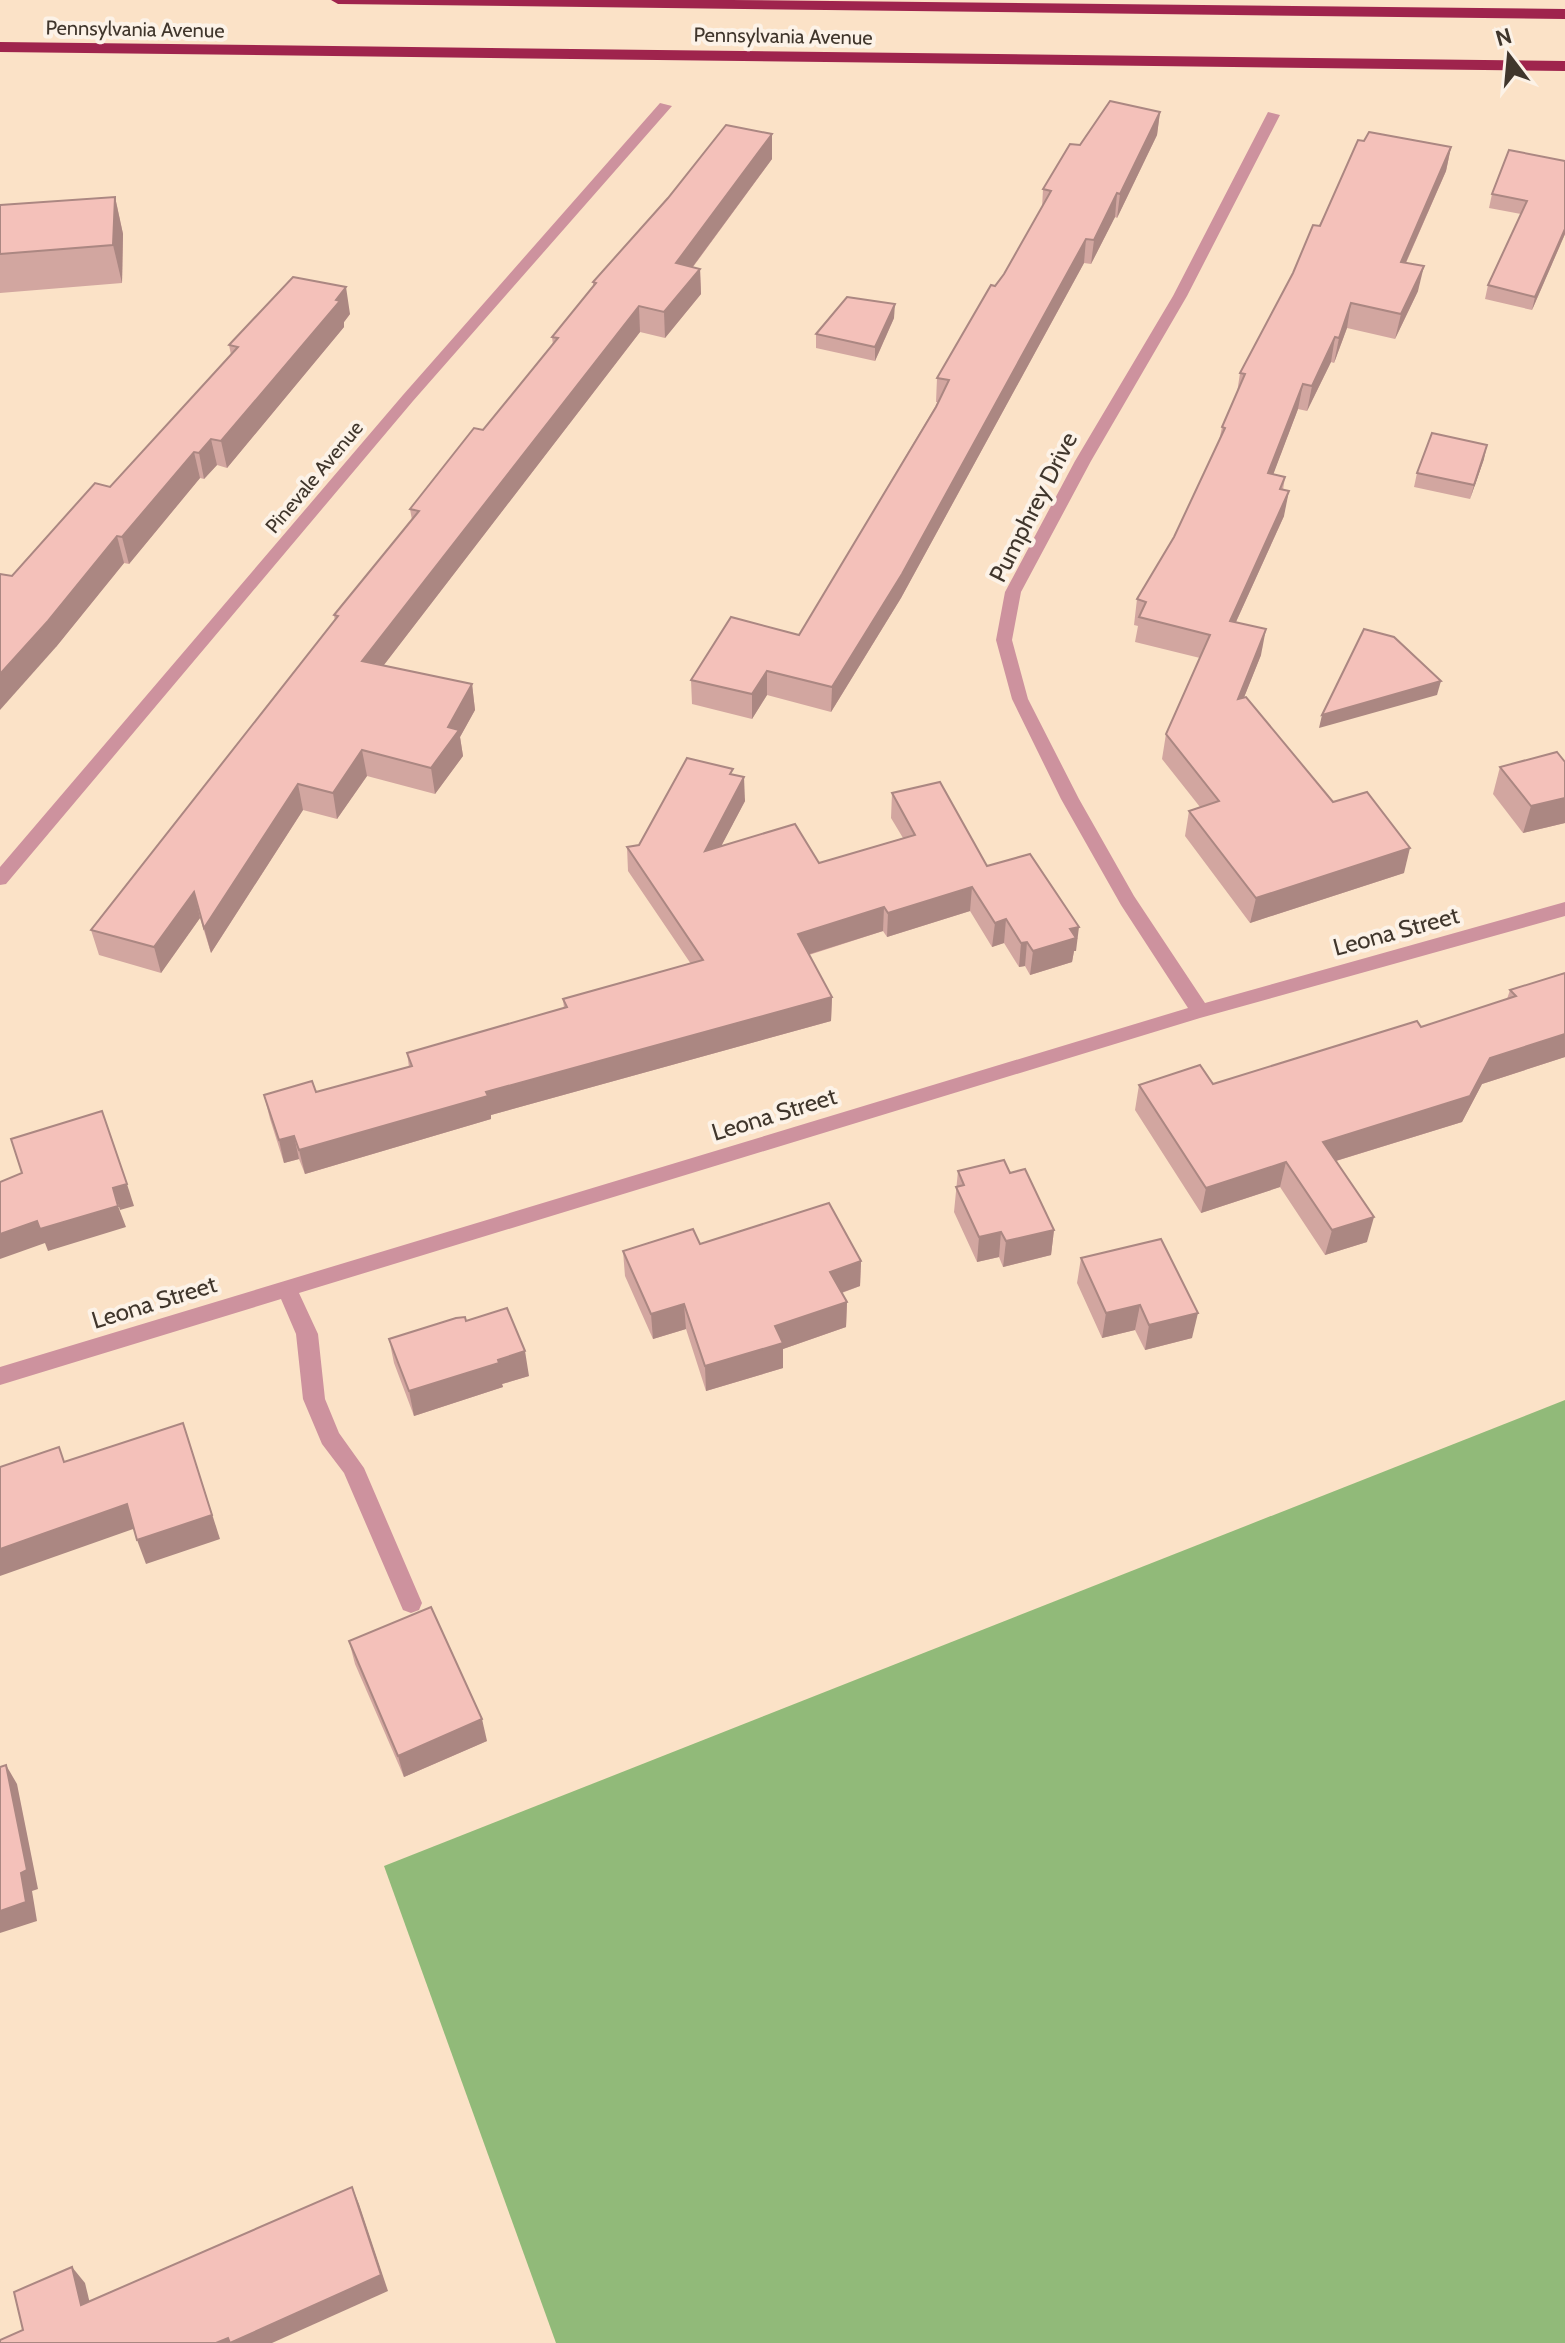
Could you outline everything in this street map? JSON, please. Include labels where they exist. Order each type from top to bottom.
[{"type":"highway","name":"Pennsylvania Avenue","points":[[338,0],[1565,14]]},
{"type":"highway","name":"Pennsylvania Avenue","points":[[0,47],[1565,66]]},
{"type":"street","name":"Pinevale Avenue","points":[[0,879],[408,398],[665,106]]},
{"type":"street","name":"Pumphrey Drive","points":[[1200,1011],[1127,900],[1070,799],[1020,699],[1004,640],[1013,592],[1083,461],[1180,296],[1273,115]]},
{"type":"street","name":"Leona Street","points":[[0,1376],[1200,1011],[1565,909]]},
{"type":"street","points":[[287,1289],[307,1334],[314,1399],[330,1438],[353,1468],[411,1603]]},
{"type":"green space","points":[[1565,1400],[1565,2343],[556,2343],[384,1866]]},
{"type":"building","points":[[1110,101],[1160,112],[1094,240],[1086,239],[902,574],[832,687],[767,671],[752,694],[691,680],[731,617],[799,635],[936,407],[949,380],[937,378],[991,285],[995,286],[1004,274],[1051,191],[1043,189],[1070,144],[1080,145]]},
{"type":"building","points":[[726,125],[772,134],[676,263],[700,269],[664,312],[639,306],[362,661],[472,684],[448,727],[459,730],[431,768],[362,750],[333,793],[298,784],[204,928],[194,892],[154,947],[91,930],[338,616],[334,615],[419,511],[410,509],[474,428],[483,430],[558,338],[552,337],[596,283],[593,282],[668,198]]},
{"type":"building","points":[[1369,132],[1451,147],[1401,262],[1424,266],[1401,314],[1351,303],[1339,338],[1335,337],[1312,386],[1303,384],[1268,473],[1285,477],[1280,489],[1289,491],[1230,621],[1266,629],[1238,699],[1246,697],[1333,802],[1367,792],[1410,848],[1256,898],[1189,811],[1219,801],[1166,734],[1210,635],[1139,617],[1146,602],[1137,599],[1174,537],[1225,428],[1222,427],[1245,374],[1240,373],[1293,273],[1313,225],[1320,226],[1358,140],[1364,141]]},
{"type":"building","points":[[1509,150],[1565,161],[1565,229],[1535,297],[1488,285],[1527,201],[1492,194]]},
{"type":"building","points":[[115,197],[113,245],[0,254],[0,205]]},
{"type":"building","points":[[293,277],[346,287],[336,300],[340,301],[221,441],[211,439],[199,453],[194,452],[122,537],[117,536],[0,674],[0,574],[12,576],[95,483],[110,487],[238,347],[229,345]]},
{"type":"building","points":[[847,297],[895,304],[875,347],[816,334]]},
{"type":"building","points":[[1432,433],[1487,445],[1474,485],[1417,473]]},
{"type":"building","points":[[1364,629],[1394,637],[1441,681],[1322,715]]},
{"type":"building","points":[[1557,752],[1565,762],[1565,798],[1531,806],[1500,767]]},
{"type":"building","points":[[687,758],[733,769],[730,774],[744,777],[705,851],[795,824],[819,863],[915,835],[892,793],[940,782],[987,866],[1030,854],[1079,927],[1070,929],[1076,938],[1033,951],[1027,942],[1021,943],[1006,919],[995,923],[972,887],[888,913],[884,907],[798,934],[832,997],[486,1092],[488,1096],[299,1150],[294,1136],[279,1140],[264,1095],[312,1081],[316,1092],[412,1066],[407,1053],[567,1007],[563,999],[703,960],[627,847],[639,845]]},
{"type":"building","points":[[1565,973],[1565,1034],[1490,1058],[1470,1096],[1323,1142],[1374,1217],[1332,1230],[1286,1162],[1206,1188],[1139,1085],[1200,1065],[1213,1084],[1417,1021],[1421,1027],[1516,996],[1510,990]]},
{"type":"building","points":[[102,1111],[127,1184],[113,1188],[118,1206],[40,1229],[37,1221],[0,1234],[0,1182],[22,1173],[11,1139]]},
{"type":"building","points":[[1004,1160],[1010,1173],[1025,1169],[1054,1230],[1006,1241],[1001,1232],[979,1237],[956,1187],[964,1185],[958,1171]]},
{"type":"building","points":[[829,1203],[861,1261],[830,1272],[847,1302],[775,1326],[783,1343],[705,1366],[684,1304],[651,1314],[623,1251],[693,1229],[700,1244]]},
{"type":"building","points":[[1161,1239],[1198,1313],[1149,1325],[1140,1305],[1106,1313],[1081,1258]]},
{"type":"building","points":[[507,1308],[525,1351],[498,1360],[499,1363],[409,1391],[389,1339],[456,1318],[465,1317],[466,1321]]},
{"type":"building","points":[[183,1423],[212,1515],[137,1540],[127,1504],[0,1549],[0,1467],[59,1447],[64,1462]]},
{"type":"building","points":[[431,1607],[482,1719],[398,1756],[349,1641]]},
{"type":"building","points":[[6,1765],[27,1870],[21,1873],[26,1902],[0,1911],[0,1767]]},
{"type":"building","points":[[352,2187],[381,2275],[230,2343],[228,2338],[216,2343],[0,2343],[0,2340],[23,2330],[14,2292],[72,2267],[81,2305]]}]
